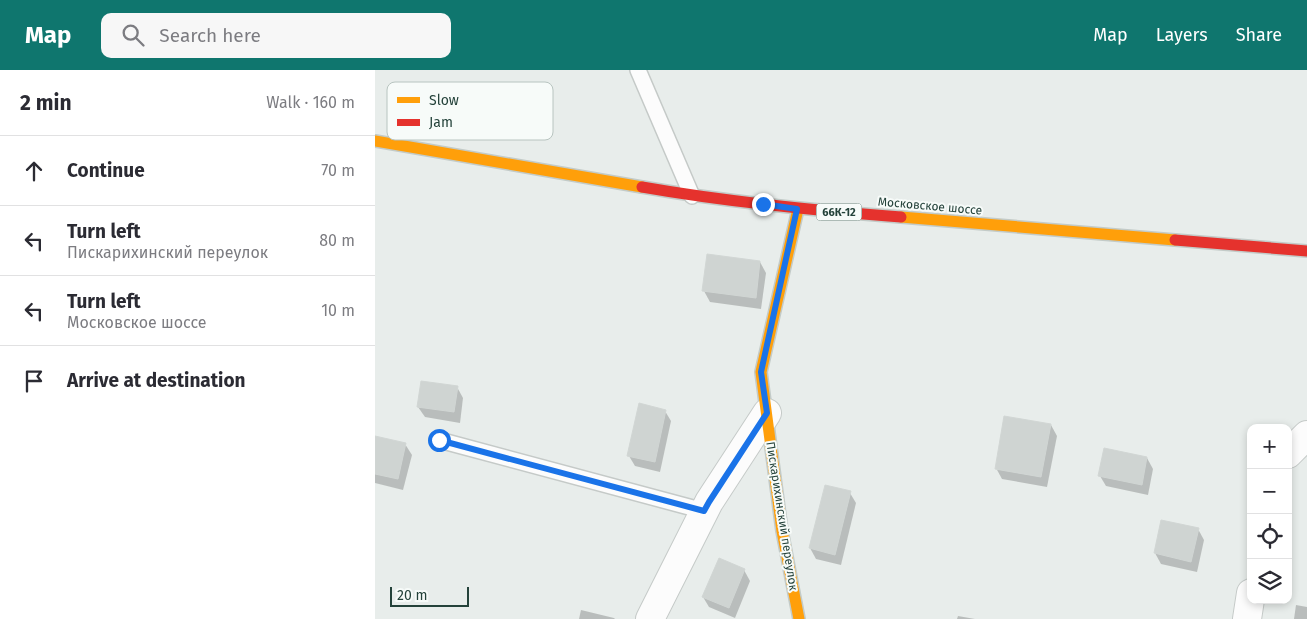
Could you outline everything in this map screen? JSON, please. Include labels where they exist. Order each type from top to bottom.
[{"type":"main road","name":"Московское шоссе","points":[[375,141],[692,196],[797,209],[1307,251]]},
{"type":"main road","name":"Пискарихинский переулок","points":[[797,209],[761,372],[782,531],[799,619]]},
{"type":"street","name":"Пискарихинский переулок","points":[[650,619],[709,502],[767,413]]},
{"type":"street","points":[[1292,450],[1307,435]]},
{"type":"street","points":[[1247,619],[1249,604]]},
{"type":"lane","points":[[638,70],[692,196]]},
{"type":"lane","points":[[439,440],[704,511]]},
{"type":"building","points":[[707,254],[760,261],[756,298],[702,291]]},
{"type":"building","points":[[421,381],[458,386],[454,412],[417,407]]},
{"type":"building","points":[[639,403],[666,410],[655,462],[627,456]]},
{"type":"building","points":[[1004,416],[1051,424],[1041,477],[995,469]]},
{"type":"building","points":[[375,436],[406,443],[398,479],[375,474]]},
{"type":"building","points":[[1104,448],[1147,457],[1142,485],[1098,476]]},
{"type":"building","points":[[825,485],[851,491],[835,555],[809,548]]},
{"type":"building","points":[[1161,520],[1199,528],[1191,562],[1154,553]]},
{"type":"building","points":[[719,558],[745,569],[729,608],[702,597]]},
{"type":"traffic: slow","points":[[375,141],[642,187]]},
{"type":"traffic: slow","points":[[798,209],[761,372],[782,531],[799,619]]},
{"type":"traffic: slow","points":[[901,217],[1175,240]]},
{"type":"traffic: jam","points":[[642,187],[771,205],[901,217]]},
{"type":"traffic: jam","points":[[1175,240],[1307,251]]},
{"type":"route","points":[[439,440],[704,511],[767,413],[761,372],[797,209],[763,204]]}]
